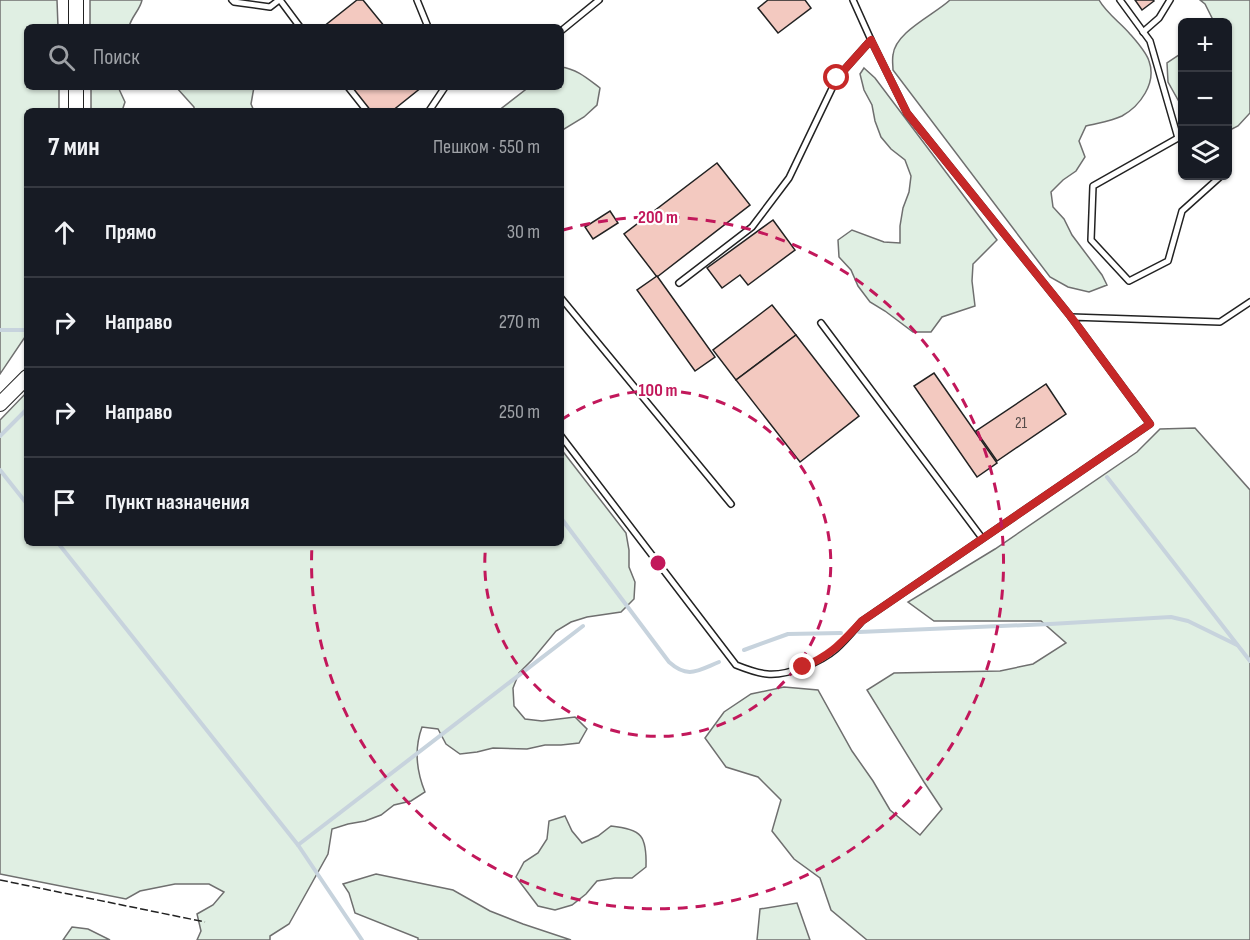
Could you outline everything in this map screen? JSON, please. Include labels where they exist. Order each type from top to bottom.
[{"type":"street","points":[[76,0],[76,24]]},
{"type":"street","points":[[76,90],[76,108]]},
{"type":"street","points":[[0,404],[24,380]]},
{"type":"lane","points":[[232,0],[270,7],[280,0],[298,24]]},
{"type":"lane","points":[[417,0],[427,24]]},
{"type":"lane","points":[[564,28],[598,0]]},
{"type":"lane","points":[[564,440],[736,665],[752,672],[769,675],[803,667],[820,660],[836,649],[862,621],[1150,424],[1071,317],[907,113],[853,0]]},
{"type":"lane","points":[[1120,0],[1150,41],[1178,132]]},
{"type":"lane","points":[[1143,32],[1159,18],[1170,0]]},
{"type":"lane","points":[[679,283],[752,227],[789,178],[837,78],[871,40]]},
{"type":"lane","points":[[350,90],[365,108]]},
{"type":"lane","points":[[431,108],[443,90]]},
{"type":"lane","points":[[1178,140],[1093,186],[1091,240],[1129,281],[1168,261],[1182,211],[1217,180]]},
{"type":"lane","points":[[564,302],[731,504]]},
{"type":"lane","points":[[1071,317],[1220,321],[1250,302]]},
{"type":"lane","points":[[821,323],[982,538]]},
{"type":"green space","points":[[0,0],[57,0],[58,24],[24,24],[24,90],[59,90],[59,108],[24,108],[24,338],[0,374]]},
{"type":"green space","points":[[90,0],[142,0],[130,24],[90,24]]},
{"type":"green space","points":[[950,0],[1099,0],[1146,54],[1151,77],[1141,100],[1122,116],[1086,126],[1079,141],[1085,157],[1076,171],[1051,192],[1053,207],[1064,219],[1072,235],[1107,285],[1089,292],[1068,287],[1050,277],[893,70],[893,55],[900,39],[916,24]]},
{"type":"green space","points":[[1200,0],[1250,0],[1250,113],[1232,129],[1232,18],[1212,18],[1205,4]]},
{"type":"green space","points":[[1178,56],[1178,100],[1168,82],[1167,63]]},
{"type":"green space","points":[[564,68],[577,72],[600,88],[597,105],[584,117],[564,129],[564,108],[502,108],[525,90],[564,90]]},
{"type":"green space","points":[[864,68],[875,78],[997,240],[973,264],[972,281],[975,306],[942,317],[931,332],[913,332],[870,302],[858,286],[851,270],[839,257],[838,240],[852,230],[884,242],[900,243],[903,208],[909,192],[911,176],[905,160],[881,137],[875,121],[872,105],[864,90],[860,74]]},
{"type":"green space","points":[[91,90],[119,90],[125,102],[123,108],[91,108]]},
{"type":"green space","points":[[179,90],[253,90],[251,104],[253,108],[194,107]]},
{"type":"green space","points":[[24,395],[24,546],[564,546],[564,453],[626,533],[629,567],[635,582],[634,599],[621,612],[587,617],[571,622],[556,631],[519,673],[513,688],[514,706],[525,719],[542,721],[575,717],[587,729],[579,743],[545,745],[527,749],[493,748],[460,754],[446,744],[438,729],[422,727],[417,760],[425,792],[411,801],[394,805],[381,815],[332,829],[328,854],[289,924],[270,936],[270,940],[197,940],[201,931],[197,914],[213,905],[224,892],[209,884],[175,884],[140,891],[126,899],[0,874],[0,420]]},
{"type":"green space","points":[[1195,428],[1250,490],[1250,940],[867,940],[831,910],[820,878],[794,859],[772,831],[781,800],[758,777],[726,767],[705,738],[724,712],[751,694],[784,687],[818,690],[852,751],[890,810],[920,835],[942,809],[867,690],[894,673],[1000,671],[1033,664],[1066,643],[1041,621],[934,621],[908,602],[995,549],[1137,452],[1160,429]]},
{"type":"green space","points":[[565,816],[572,831],[582,843],[598,836],[611,826],[636,832],[644,841],[646,867],[632,878],[597,881],[572,905],[555,910],[538,906],[516,877],[524,862],[538,853],[547,839],[549,821]]},
{"type":"green space","points":[[376,874],[453,890],[490,911],[571,940],[418,940],[418,938],[355,913],[349,893],[343,884]]},
{"type":"green space","points":[[797,903],[810,940],[757,940],[760,909]]},
{"type":"green space","points":[[72,927],[88,929],[110,940],[63,940]]},
{"type":"building","points":[[357,0],[363,0],[383,24],[327,24]]},
{"type":"building","points":[[768,0],[805,0],[811,8],[778,33],[758,8]]},
{"type":"building","points":[[1135,0],[1153,0],[1154,1],[1142,10]]},
{"type":"building","points":[[350,90],[418,90],[396,108],[365,108]]},
{"type":"building","points":[[717,163],[750,205],[657,277],[624,234]]},
{"type":"building","points":[[610,211],[618,223],[593,239],[585,227]]},
{"type":"building","points":[[773,220],[795,250],[748,285],[740,275],[722,288],[707,268]]},
{"type":"building","points":[[657,276],[715,357],[695,371],[637,290]]},
{"type":"building","points":[[772,305],[796,335],[736,380],[713,350]]},
{"type":"building","points":[[796,335],[859,416],[800,462],[736,380]]},
{"type":"building","points":[[934,373],[997,463],[977,477],[914,386]]},
{"type":"building","points":[[1046,384],[1066,414],[997,461],[976,431]]},
{"type":"waterway","points":[[0,330],[24,330]]},
{"type":"waterway","points":[[0,436],[24,412]]},
{"type":"waterway","points":[[0,470],[24,500]]},
{"type":"waterway","points":[[1107,477],[1250,661]]},
{"type":"waterway","points":[[564,522],[669,662],[687,672],[719,662]]},
{"type":"waterway","points":[[60,546],[298,845],[362,940]]},
{"type":"waterway","points":[[859,632],[1171,617],[1188,621],[1237,645]]},
{"type":"waterway","points":[[298,845],[583,626]]},
{"type":"waterway","points":[[744,650],[788,634],[841,633]]},
{"type":"fence","points":[[0,880],[205,922]]},
{"type":"route","points":[[803,667],[820,660],[836,649],[862,621],[1150,424],[1071,317],[907,113],[871,40],[837,78]]}]
